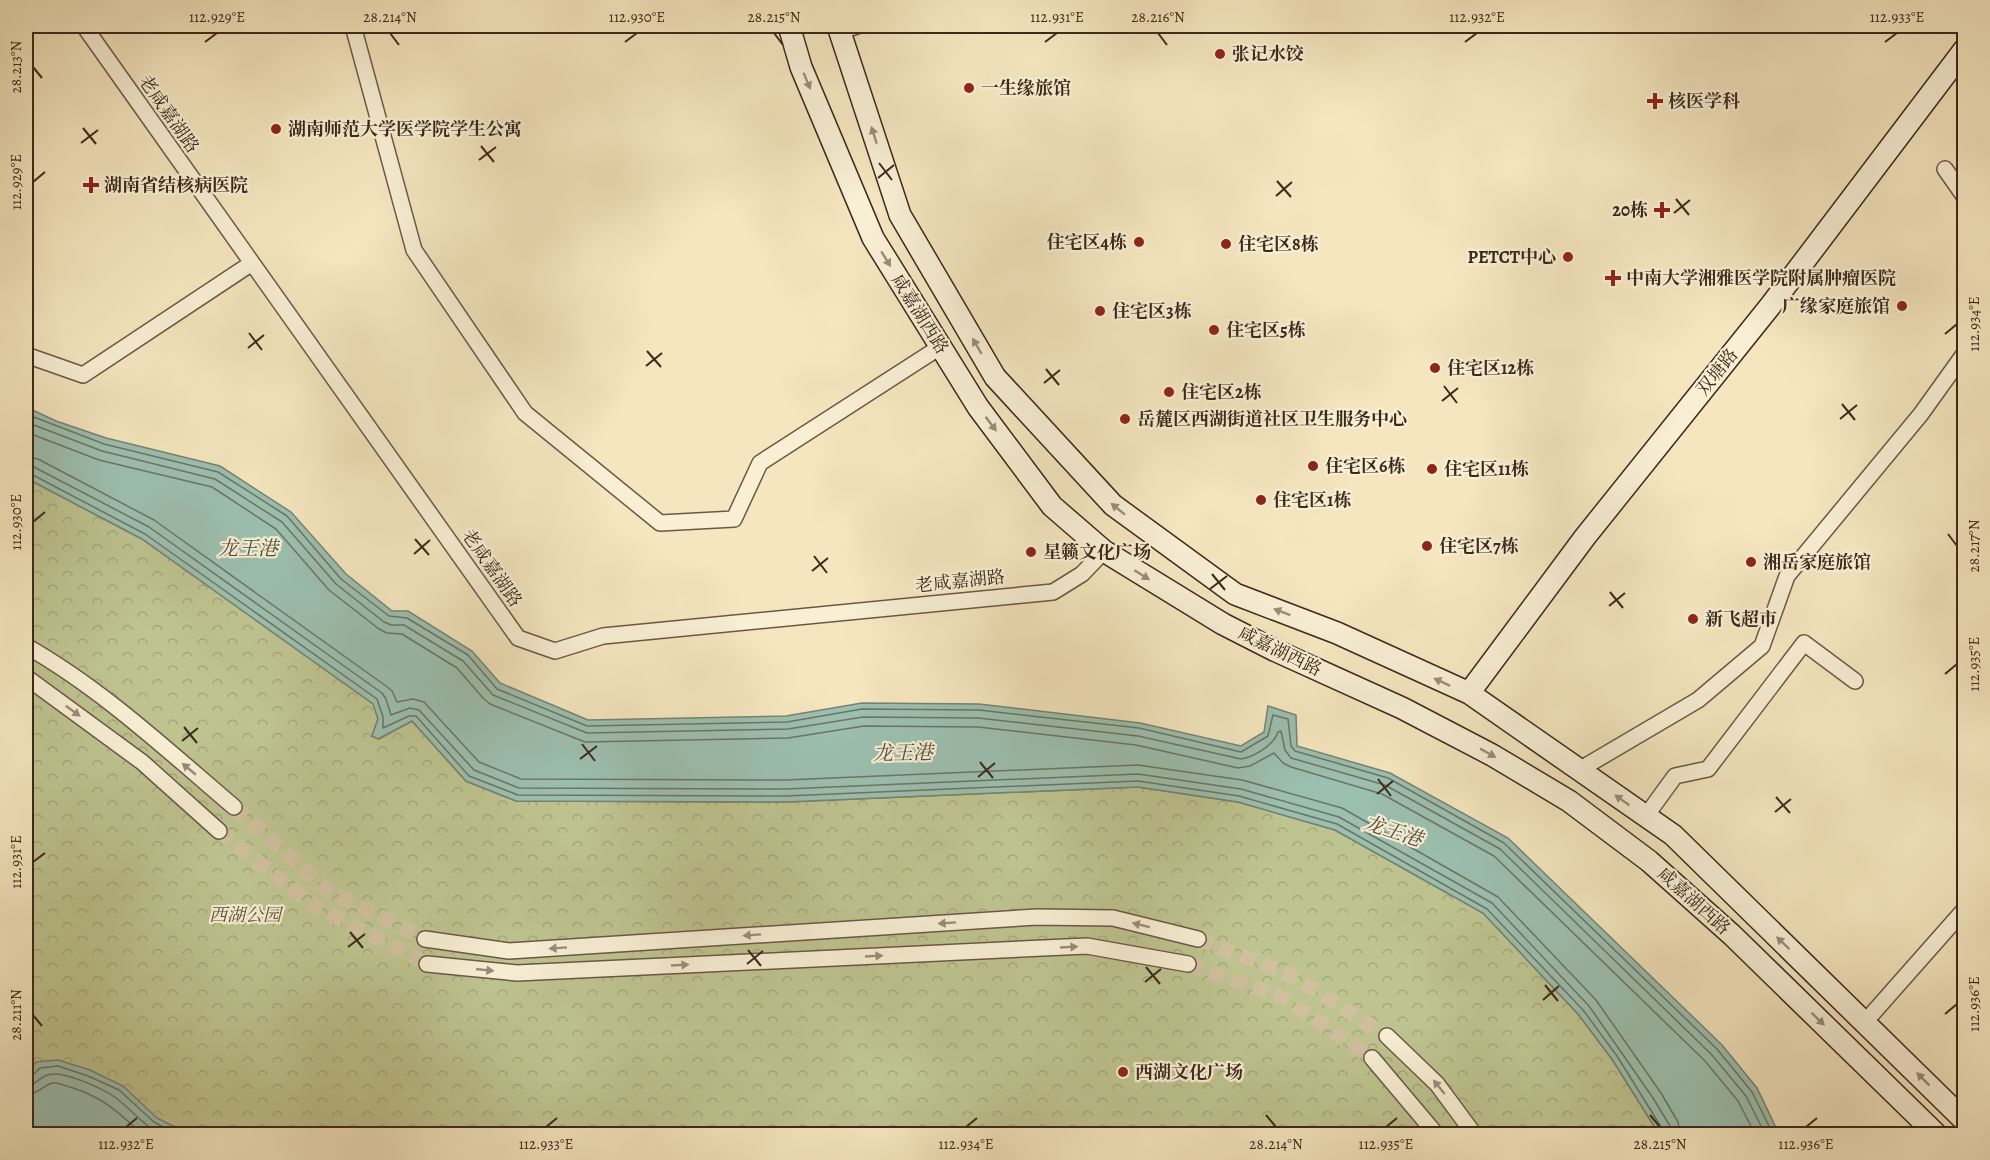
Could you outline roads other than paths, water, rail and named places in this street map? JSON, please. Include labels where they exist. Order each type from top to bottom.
[{"type":"main road","name":"咸嘉湖西路","points":[[789,26],[801,67],[873,238],[978,407],[1052,506],[1104,551],[1223,624],[1401,708],[1492,755],[1569,801],[1650,861],[1732,935],[1936,1134]]},
{"type":"main road","name":"咸嘉湖西路","points":[[845,27],[900,215],[995,377],[1113,506],[1235,594],[1337,633],[1469,693],[1673,835],[1965,1120]]},
{"type":"main road","name":"双塘路","points":[[1469,693],[1586,537],[1771,305],[1965,50]]},
{"type":"street","name":"老咸嘉湖路","points":[[84,26],[518,638],[555,651],[603,636],[1053,592],[1083,574],[1104,551]]},
{"type":"street","points":[[353,26],[414,250],[525,413],[660,523],[734,519],[760,463],[940,346]]},
{"type":"street","points":[[1945,169],[1965,196]]},
{"type":"street","points":[[26,355],[83,375],[252,263]]},
{"type":"street","points":[[1579,770],[1698,700],[1762,646],[1786,576],[1921,414],[1965,354]]},
{"type":"street","points":[[1646,816],[1675,776],[1708,769],[1804,643],[1855,681]]},
{"type":"street","points":[[26,646],[46,657],[122,712],[234,807]]},
{"type":"street","points":[[26,677],[142,762],[219,831]]},
{"type":"street","points":[[1865,1022],[1965,910]]},
{"type":"street","points":[[425,939],[509,951],[1037,917],[1113,918],[1198,939]]},
{"type":"street","points":[[427,964],[517,973],[1087,946],[1188,964]]},
{"type":"street","points":[[1387,1036],[1437,1084],[1474,1134]]},
{"type":"street","points":[[1372,1058],[1436,1134]]},
{"type":"water","name":"龙王港","points":[[26,407],[56,421],[106,438],[220,466],[291,512],[346,574],[392,611],[408,611],[472,651],[500,683],[588,720],[786,716],[862,703],[979,704],[1140,723],[1241,746],[1264,732],[1268,706],[1296,715],[1297,746],[1390,773],[1508,838],[1722,1045],[1757,1088],[1779,1134],[1659,1134],[1612,1059],[1578,1014],[1483,913],[1335,830],[1238,802],[1138,787],[786,802],[516,801],[466,781],[412,721],[378,739],[372,736],[378,719],[373,704],[142,539],[26,478]]},
{"type":"water","points":[[58,1060],[90,1070],[123,1086],[157,1118],[188,1134],[26,1134],[28,1098],[26,1097],[26,1075],[36,1062]]},
{"type":"tunnel","points":[[234,807],[329,891],[425,939]]},
{"type":"tunnel","points":[[219,831],[313,905],[427,964]]},
{"type":"tunnel","points":[[1198,939],[1291,975],[1387,1036]]},
{"type":"tunnel","points":[[1188,964],[1282,997],[1372,1058]]},
{"type":"place","name":"张记水饺","points":[[1220,54]]},
{"type":"place","name":"一生缘旅馆","points":[[969,88]]},
{"type":"place","name":"核医学科","points":[[1655,101]]},
{"type":"place","name":"湖南师范大学医学院学生公寓","points":[[276,129]]},
{"type":"place","name":"湖南省结核病医院","points":[[91,185]]},
{"type":"place","name":"20栋","points":[[1662,210]]},
{"type":"place","name":"住宅区4栋","points":[[1139,242]]},
{"type":"place","name":"住宅区8栋","points":[[1226,244]]},
{"type":"place","name":"PETCT中心","points":[[1568,257]]},
{"type":"place","name":"中南大学湘雅医学院附属肿瘤医院","points":[[1613,278]]},
{"type":"place","name":"广缘家庭旅馆","points":[[1902,306]]},
{"type":"place","name":"住宅区3栋","points":[[1100,311]]},
{"type":"place","name":"住宅区5栋","points":[[1214,330]]},
{"type":"place","name":"住宅区12栋","points":[[1435,368]]},
{"type":"place","name":"住宅区2栋","points":[[1169,392]]},
{"type":"place","name":"岳麓区西湖街道社区卫生服务中心","points":[[1125,419]]},
{"type":"place","name":"住宅区6栋","points":[[1313,466]]},
{"type":"place","name":"住宅区11栋","points":[[1432,469]]},
{"type":"place","name":"住宅区1栋","points":[[1261,500]]},
{"type":"place","name":"住宅区7栋","points":[[1427,546]]},
{"type":"place","name":"星籁文化广场","points":[[1031,552]]},
{"type":"place","name":"湘岳家庭旅馆","points":[[1751,562]]},
{"type":"place","name":"新飞超市","points":[[1693,619]]},
{"type":"place","name":"西湖文化广场","points":[[1123,1072]]},
{"type":"park label","name":"西湖公园","points":[[245,915]]}]
